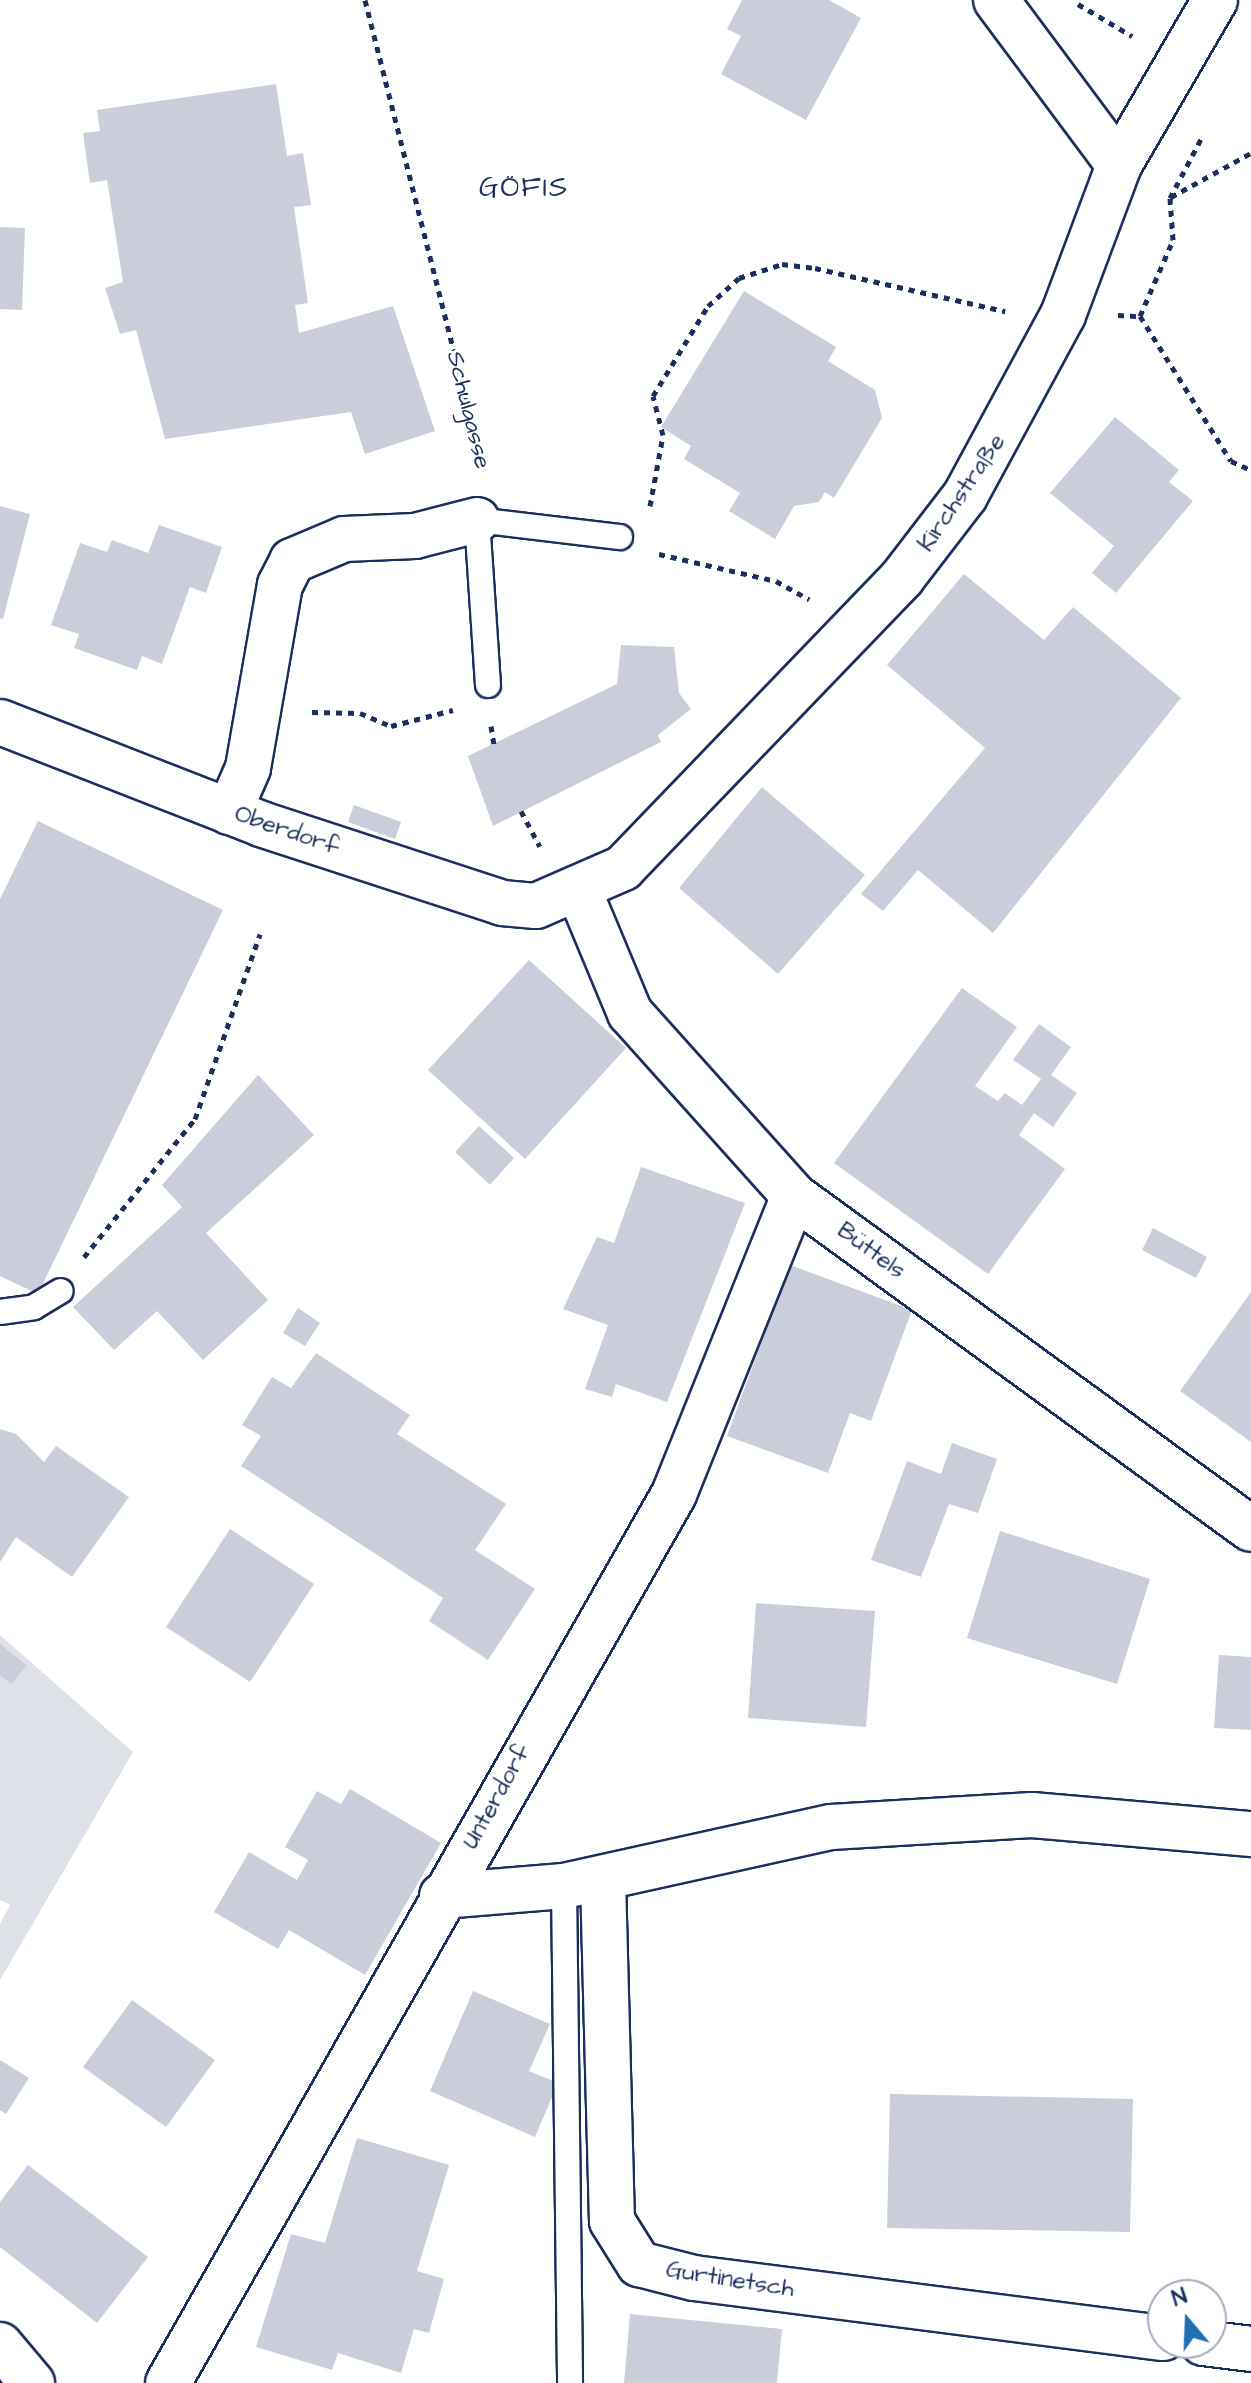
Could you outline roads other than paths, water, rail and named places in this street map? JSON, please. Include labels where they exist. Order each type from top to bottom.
[{"type":"street","points":[[996,0],[1119,165]]},
{"type":"street","name":"Kirchstraße","points":[[580,893],[623,868],[858,625],[965,496],[1058,323],[1119,165],[1215,0]]},
{"type":"street","points":[[229,812],[248,768],[280,585],[292,561],[344,539],[415,536],[477,520]]},
{"type":"street","name":"Oberdorf","points":[[0,722],[229,812],[502,903],[536,906],[580,893]]},
{"type":"street","name":"Büttels","points":[[580,893],[630,1013],[794,1196],[1251,1529]]},
{"type":"street","name":"Unterdorf","points":[[168,2383],[442,1896],[674,1494],[794,1196]]},
{"type":"street","points":[[442,1896],[584,1882],[831,1827],[1032,1815],[1251,1834]]},
{"type":"street","name":"Gurtinetsch","points":[[584,1882],[612,2221],[639,2264],[694,2278],[1147,2336]]},
{"type":"street","points":[[0,2345],[32,2383]]},
{"type":"street","points":[[1227,2346],[1251,2349]]},
{"type":"lane","points":[[488,685],[477,520],[620,537]]},
{"type":"lane","points":[[0,1312],[34,1307],[61,1291]]},
{"type":"lane","points":[[570,2383],[584,1882]]},
{"type":"district","name":"GÖFIS","points":[[524,188]]}]
